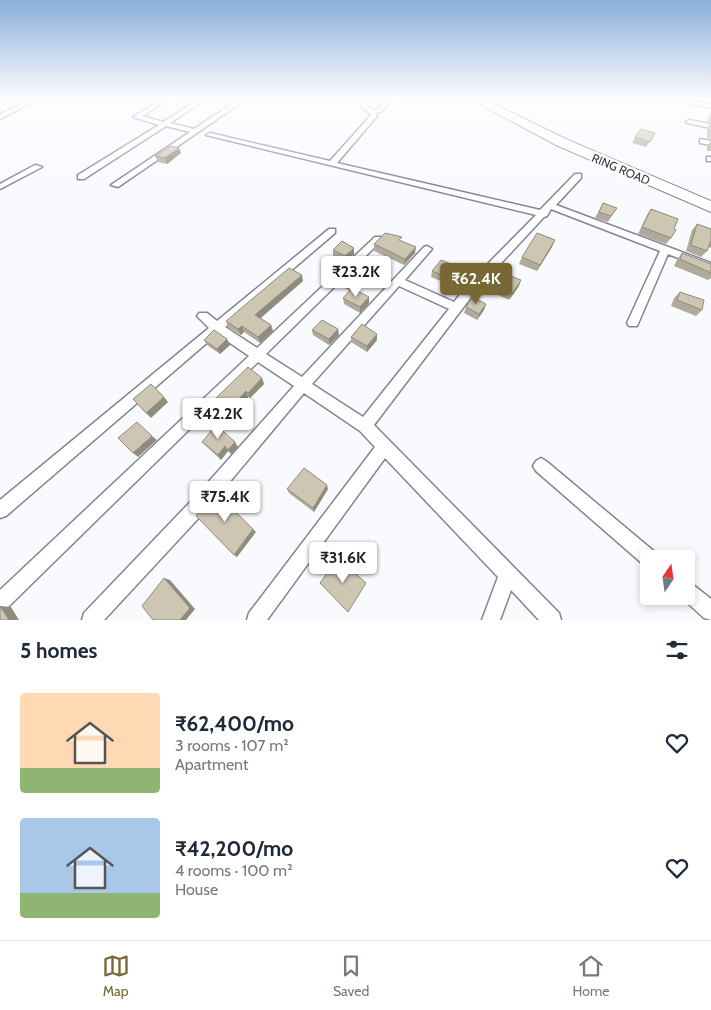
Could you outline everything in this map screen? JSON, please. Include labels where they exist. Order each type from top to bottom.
[{"type":"highway","name":"RING ROAD","points":[[535,129],[563,143],[711,207]]},
{"type":"highway","name":"RING ROAD","points":[[546,129],[711,200]]},
{"type":"street","points":[[81,177],[154,129]]},
{"type":"street","points":[[185,129],[194,131]]},
{"type":"street","points":[[115,185],[197,129]]},
{"type":"street","points":[[332,164],[363,129]]},
{"type":"street","points":[[210,135],[332,164],[547,210],[711,267]]},
{"type":"street","points":[[0,187],[38,167]]},
{"type":"street","points":[[365,426],[481,277],[578,176]]},
{"type":"street","points":[[0,510],[332,231]]},
{"type":"street","points":[[0,603],[378,239]]},
{"type":"street","points":[[91,620],[201,502],[304,384],[427,249]]},
{"type":"street","points":[[632,323],[665,250]]},
{"type":"street","points":[[397,281],[457,308]]},
{"type":"street","points":[[203,316],[217,328],[259,354],[365,426],[552,620]]},
{"type":"street","points":[[256,620],[385,446]]},
{"type":"street","points":[[541,466],[640,550]]},
{"type":"street","points":[[491,620],[508,574]]},
{"type":"street","points":[[695,598],[711,611]]},
{"type":"building","points":[[641,129],[655,133],[650,142],[635,137]]},
{"type":"building","points":[[171,146],[179,148],[165,158],[155,156]]},
{"type":"building","points":[[603,203],[617,208],[611,216],[599,212]]},
{"type":"building","points":[[651,209],[678,219],[674,229],[676,230],[671,238],[642,227]]},
{"type":"building","points":[[697,224],[711,229],[711,240],[707,251],[691,245]]},
{"type":"building","points":[[385,233],[402,237],[399,240],[416,247],[405,259],[374,244]]},
{"type":"building","points":[[537,233],[555,240],[540,265],[522,257]]},
{"type":"building","points":[[342,241],[354,248],[345,256],[333,250]]},
{"type":"building","points":[[682,253],[711,264],[711,273],[680,259]]},
{"type":"building","points":[[441,260],[461,268],[452,279],[432,271]]},
{"type":"building","points":[[289,268],[302,275],[255,315],[271,325],[258,337],[242,326],[238,329],[226,321]]},
{"type":"building","points":[[347,270],[362,278],[353,286],[339,279]]},
{"type":"building","points":[[508,275],[521,280],[512,294],[498,288]]},
{"type":"building","points":[[352,288],[369,297],[360,307],[343,298]]},
{"type":"building","points":[[680,292],[704,300],[702,310],[677,300]]},
{"type":"building","points":[[472,297],[486,304],[479,314],[466,307]]},
{"type":"building","points":[[322,320],[338,329],[329,339],[312,330]]},
{"type":"building","points":[[362,324],[377,334],[367,346],[351,337]]},
{"type":"building","points":[[214,330],[227,339],[217,349],[204,340]]},
{"type":"building","points":[[248,367],[262,378],[248,393],[246,391],[229,410],[215,399]]},
{"type":"building","points":[[151,384],[164,397],[146,413],[133,399]]},
{"type":"building","points":[[137,422],[152,436],[133,453],[118,438]]},
{"type":"building","points":[[214,423],[235,442],[228,450],[225,446],[218,455],[202,442],[212,430],[210,427]]},
{"type":"building","points":[[304,468],[327,485],[313,508],[287,489]]},
{"type":"building","points":[[216,493],[253,529],[234,555],[196,516]]},
{"type":"building","points":[[338,558],[366,583],[348,612],[320,583]]},
{"type":"building","points":[[164,578],[190,608],[180,620],[153,620],[142,606]]},
{"type":"building","points":[[0,606],[9,620],[0,620]]}]
